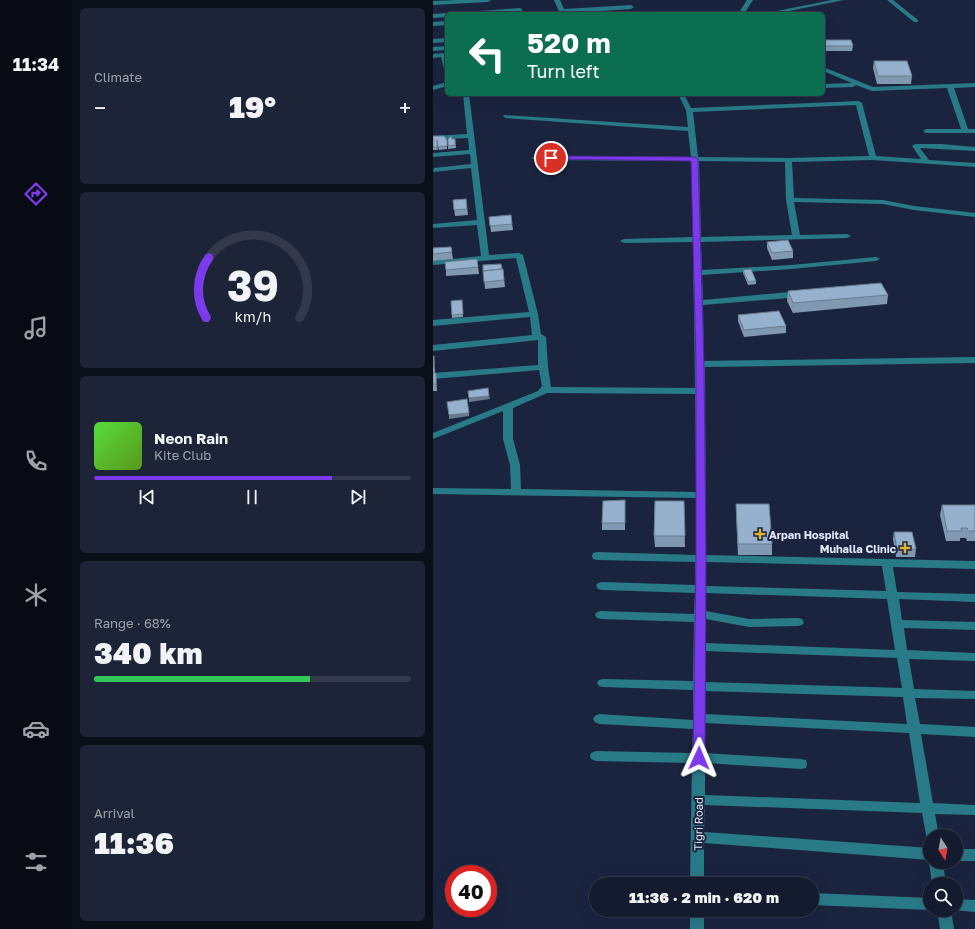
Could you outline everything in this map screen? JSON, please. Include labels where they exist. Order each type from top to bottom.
[{"type":"street","points":[[433,4],[488,0]]},
{"type":"street","points":[[557,0],[563,12],[631,7]]},
{"type":"street","points":[[742,12],[750,0]]},
{"type":"street","points":[[776,12],[841,0]]},
{"type":"street","points":[[890,0],[916,21]]},
{"type":"street","points":[[494,12],[521,10]]},
{"type":"street","points":[[433,16],[445,15]]},
{"type":"street","points":[[433,24],[445,23]]},
{"type":"street","points":[[433,41],[445,40]]},
{"type":"street","points":[[433,49],[445,48]]},
{"type":"street","points":[[433,56],[444,55],[445,60]]},
{"type":"street","points":[[825,70],[868,89],[877,90],[975,85]]},
{"type":"street","points":[[825,74],[833,74]]},
{"type":"street","points":[[825,86],[857,84]]},
{"type":"street","points":[[433,89],[445,85]]},
{"type":"street","points":[[950,86],[965,131]]},
{"type":"street","points":[[433,89],[445,91]]},
{"type":"street","points":[[465,96],[485,258]]},
{"type":"street","name":"Tigri Road","points":[[683,96],[689,110],[695,159],[700,364],[701,589],[697,877]]},
{"type":"street","points":[[689,110],[859,103],[873,158]]},
{"type":"street","points":[[506,116],[692,129]]},
{"type":"street","points":[[926,131],[975,131]]},
{"type":"street","points":[[433,138],[470,136]]},
{"type":"street","points":[[926,161],[915,146],[941,146],[975,149]]},
{"type":"street","points":[[433,155],[472,152]]},
{"type":"street","points":[[535,158],[788,160],[873,158],[975,165]]},
{"type":"street","points":[[788,160],[790,200],[796,237]]},
{"type":"street","points":[[434,170],[474,166]]},
{"type":"street","points":[[790,200],[883,202],[914,208],[975,215]]},
{"type":"street","points":[[433,226],[481,222]]},
{"type":"street","points":[[624,241],[696,238],[847,236]]},
{"type":"street","points":[[433,262],[519,255],[534,314],[537,338]]},
{"type":"street","points":[[697,273],[791,267],[876,259]]},
{"type":"street","points":[[698,303],[813,293]]},
{"type":"street","points":[[433,323],[534,314]]},
{"type":"street","points":[[433,348],[542,337],[543,367],[547,386],[545,390]]},
{"type":"street","points":[[700,364],[975,360]]},
{"type":"street","points":[[433,376],[543,367]]},
{"type":"street","points":[[433,436],[545,390],[700,391]]},
{"type":"street","points":[[508,406],[508,439],[515,466],[516,492]]},
{"type":"street","points":[[433,491],[700,495]]},
{"type":"street","points":[[597,556],[975,565]]},
{"type":"street","points":[[887,563],[930,829]]},
{"type":"street","points":[[602,586],[975,598]]},
{"type":"street","points":[[601,615],[700,616],[749,623],[798,622]]},
{"type":"street","points":[[897,624],[975,626]]},
{"type":"street","points":[[700,647],[975,657]]},
{"type":"street","points":[[603,683],[975,695]]},
{"type":"street","points":[[599,719],[975,732]]},
{"type":"street","points":[[596,756],[699,758],[801,764]]},
{"type":"street","points":[[698,800],[975,810]]},
{"type":"street","points":[[698,837],[923,853]]},
{"type":"street","points":[[963,855],[975,856]]},
{"type":"street","points":[[819,899],[923,904]]},
{"type":"street","points":[[963,905],[975,906]]},
{"type":"street","points":[[697,917],[697,929]]},
{"type":"street","points":[[945,917],[947,929]]},
{"type":"building","points":[[825,40],[851,40],[853,46],[825,46]]},
{"type":"building","points":[[874,61],[907,61],[912,76],[878,76]]},
{"type":"building","points":[[433,136],[444,136],[447,140],[447,146],[438,147],[437,140],[437,147],[433,147]]},
{"type":"building","points":[[451,136],[452,139],[455,139],[455,145],[448,146],[448,139]]},
{"type":"building","points":[[466,199],[467,209],[454,210],[453,200]]},
{"type":"building","points":[[511,215],[512,224],[490,226],[489,217]]},
{"type":"building","points":[[788,240],[793,251],[772,253],[767,242]]},
{"type":"building","points":[[451,247],[452,252],[433,254],[433,248]]},
{"type":"building","points":[[477,259],[478,267],[446,270],[445,262]]},
{"type":"building","points":[[501,264],[502,269],[483,271],[483,265]]},
{"type":"building","points":[[503,269],[504,280],[484,282],[483,271]]},
{"type":"building","points":[[751,269],[756,281],[748,282],[743,270]]},
{"type":"building","points":[[881,283],[888,295],[793,303],[788,291]]},
{"type":"building","points":[[462,300],[463,314],[452,315],[451,301]]},
{"type":"building","points":[[779,311],[786,326],[744,330],[738,315]]},
{"type":"building","points":[[433,373],[436,373],[436,384],[433,384]]},
{"type":"building","points":[[488,388],[489,396],[469,398],[468,391]]},
{"type":"building","points":[[467,399],[469,413],[449,415],[447,402]]},
{"type":"building","points":[[625,500],[625,523],[602,523],[603,501]]},
{"type":"building","points":[[655,501],[684,501],[685,536],[654,536]]},
{"type":"building","points":[[736,504],[769,504],[772,544],[738,544]]},
{"type":"building","points":[[942,505],[975,505],[975,531],[968,531],[967,528],[961,528],[962,531],[947,531]]},
{"type":"building","points":[[894,532],[912,532],[916,549],[897,550]]},
{"type":"place","name":"Arpan Hospital","points":[[760,534]]},
{"type":"place","name":"Muhalla Clinic","points":[[905,548]]},
{"type":"route","points":[[551,158],[695,159],[700,364],[701,558],[699,758]]}]
